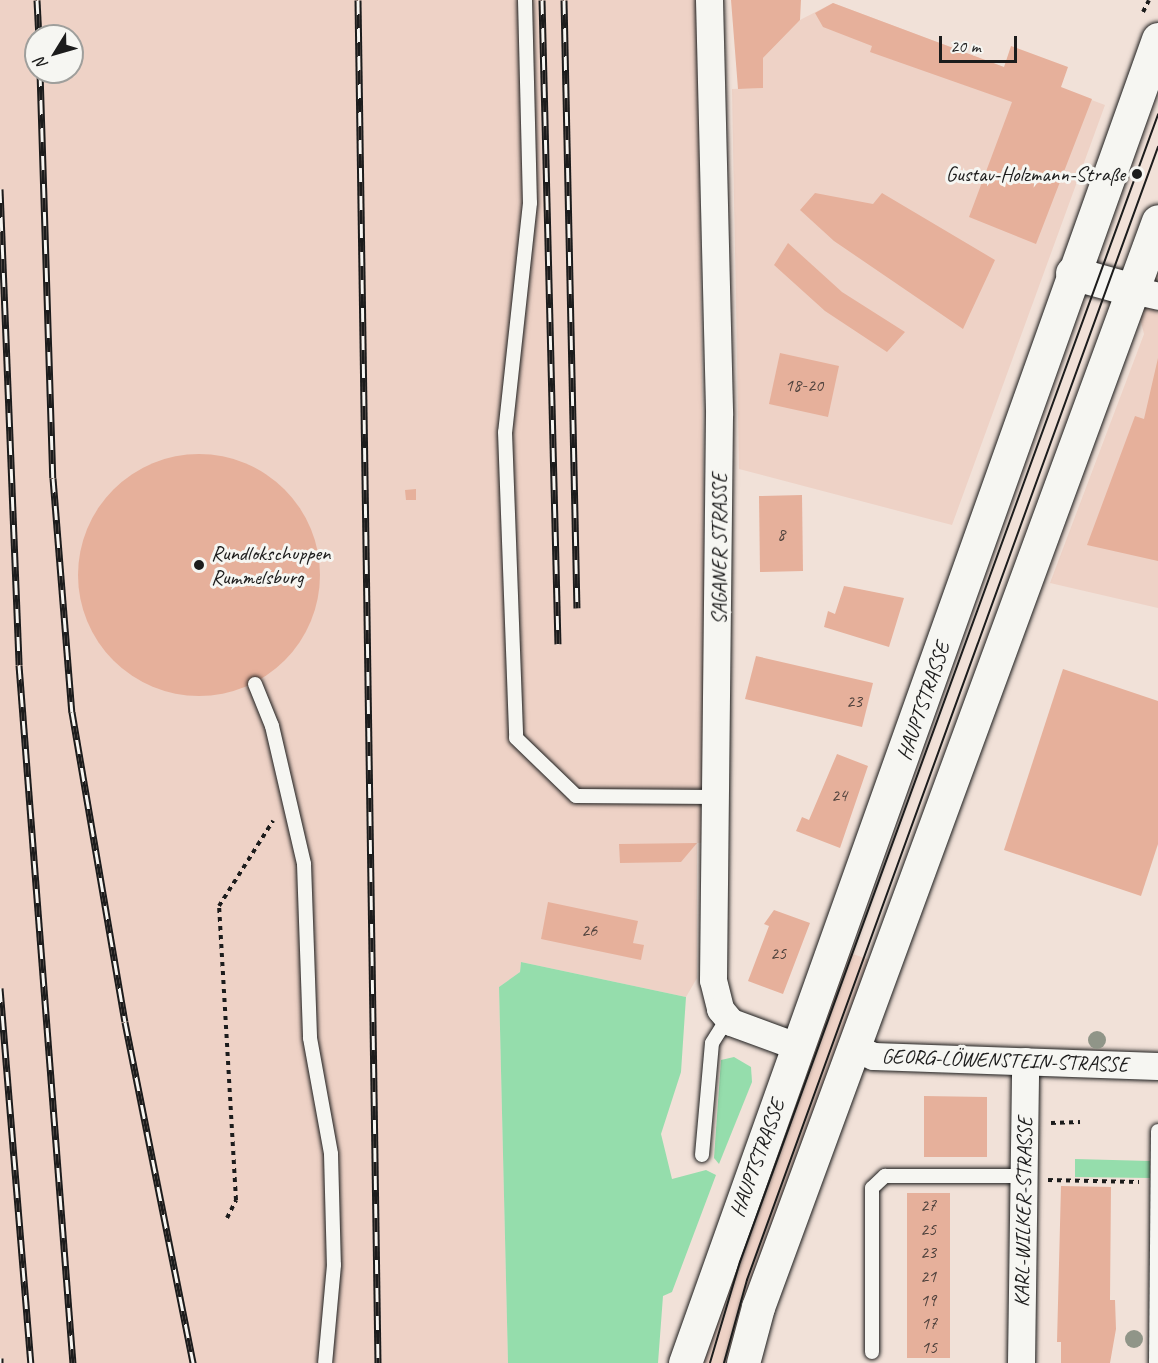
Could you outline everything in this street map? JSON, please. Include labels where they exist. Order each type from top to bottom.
[{"type":"main road","name":"HAUPTSTRASSE","points":[[685,1363],[1072,273],[1151,25]]},
{"type":"main road","points":[[743,1363],[758,1307],[853,1047],[1145,293],[1158,221]]},
{"type":"main road","points":[[1072,273],[1145,293]]},
{"type":"street","name":"SAGANER STRASSE","points":[[709,0],[719,415],[713,980],[728,1017]]},
{"type":"street","points":[[728,1017],[799,1047]]},
{"type":"street","name":"GEORG-LÖWENSTEIN-STRASSE","points":[[853,1047],[873,1056],[1158,1066]]},
{"type":"street","name":"KARL-WILKER-STRASSE","points":[[1021,1363],[1036,1178],[1025,1061]]},
{"type":"lane","points":[[525,0],[530,203],[505,432],[516,738],[576,796],[715,797]]},
{"type":"lane","points":[[255,684],[287,784],[304,864],[310,1038],[331,1154],[334,1265],[326,1363]]},
{"type":"lane","points":[[702,1155],[712,1043],[728,1017]]},
{"type":"lane","points":[[1156,1363],[1158,1131]]},
{"type":"lane","points":[[872,1352],[872,1188],[885,1176],[1036,1178]]},
{"type":"path","points":[[1149,0],[1151,25]]},
{"type":"path","points":[[227,1218],[236,1200],[219,906],[275,818],[287,784]]},
{"type":"path","points":[[1036,1178],[1157,1182]]},
{"type":"shaded area","points":[[0,0],[698,0],[707,843],[697,843],[697,978],[686,997],[521,962],[520,972],[499,987],[508,1363],[0,1363]]},
{"type":"shaded area","points":[[833,3],[1105,105],[952,525],[739,469],[732,89],[763,88],[763,58],[800,20]]},
{"type":"shaded area","points":[[1158,221],[1158,608],[1050,583],[1144,334],[1133,290]]},
{"type":"shaded area","points":[[847,952],[873,961],[731,1363],[700,1363]]},
{"type":"green space","points":[[521,962],[686,997],[681,1072],[661,1134],[672,1179],[706,1170],[716,1175],[672,1292],[663,1296],[658,1363],[508,1363],[499,987],[520,972]]},
{"type":"green space","points":[[734,1057],[751,1067],[752,1082],[719,1164],[714,1158],[721,1060]]},
{"type":"green space","points":[[1075,1159],[1150,1161],[1150,1178],[1075,1177]]},
{"type":"building","points":[[731,0],[801,0],[800,20],[763,58],[763,88],[738,89]]},
{"type":"building","points":[[833,3],[1004,67],[1011,46],[1068,67],[1061,87],[1092,99],[1036,244],[969,217],[1012,102],[870,52],[872,46],[823,27],[815,13]]},
{"type":"building","points":[[815,193],[873,204],[882,193],[995,260],[963,329],[834,241],[800,210]]},
{"type":"building","points":[[788,243],[842,292],[905,332],[887,352],[825,311],[774,265]]},
{"type":"building","points":[[780,353],[839,366],[828,417],[769,404]]},
{"type":"building","points":[[1158,358],[1158,561],[1087,545],[1135,416],[1144,419]]},
{"type":"building","name":"Rundlokschuppen Rummelsburg","points":[[187,454],[211,454],[234,459],[256,468],[285,489],[300,508],[311,529],[318,551],[320,575],[318,599],[311,621],[300,642],[285,661],[256,682],[234,691],[211,696],[187,696],[164,691],[142,682],[122,669],[105,652],[92,632],[83,610],[78,587],[78,563],[83,540],[92,518],[105,498],[122,481],[142,468],[164,459]]},
{"type":"building","points":[[416,489],[416,500],[406,500],[405,490]]},
{"type":"building","points":[[802,495],[803,571],[760,572],[759,496]]},
{"type":"building","points":[[844,586],[904,598],[889,647],[824,627],[828,611],[835,614]]},
{"type":"building","points":[[756,656],[873,683],[862,727],[745,699]]},
{"type":"building","points":[[1063,669],[1158,701],[1158,844],[1141,896],[1004,850]]},
{"type":"building","points":[[837,754],[868,766],[840,848],[796,831],[802,817],[809,820]]},
{"type":"building","points":[[697,843],[681,862],[620,863],[619,844]]},
{"type":"building","points":[[548,902],[638,921],[633,943],[644,945],[641,960],[541,939]]},
{"type":"building","points":[[774,910],[810,923],[783,994],[748,981],[769,926],[764,924]]},
{"type":"building","points":[[924,1096],[987,1097],[987,1157],[924,1157]]},
{"type":"building","points":[[1061,1186],[1111,1187],[1110,1300],[1115,1300],[1116,1329],[1110,1363],[1061,1363],[1061,1342],[1057,1342]]},
{"type":"building","points":[[907,1193],[950,1193],[950,1358],[907,1358]]},
{"type":"tram line","points":[[710,1363],[740,1262],[1158,115]]},
{"type":"tram line","points":[[724,1363],[747,1280],[1158,147]]},
{"type":"railway","points":[[37,0],[38,24]]},
{"type":"railway","points":[[358,0],[378,1363]]},
{"type":"railway","points":[[542,0],[558,644]]},
{"type":"railway","points":[[564,0],[577,608]]},
{"type":"railway","points":[[40,84],[53,478],[72,712],[125,1022],[193,1363]]},
{"type":"railway","points":[[0,189],[19,665],[73,1363]]},
{"type":"railway","points":[[0,988],[31,1363]]},
{"type":"railway","points":[[0,1358],[0,1363]]},
{"type":"place","name":"Gustav-Holzmann-Straße","points":[[1137,174]]},
{"type":"place","name":"Rundlokschuppen Rummelsburg","points":[[199,565]]}]
